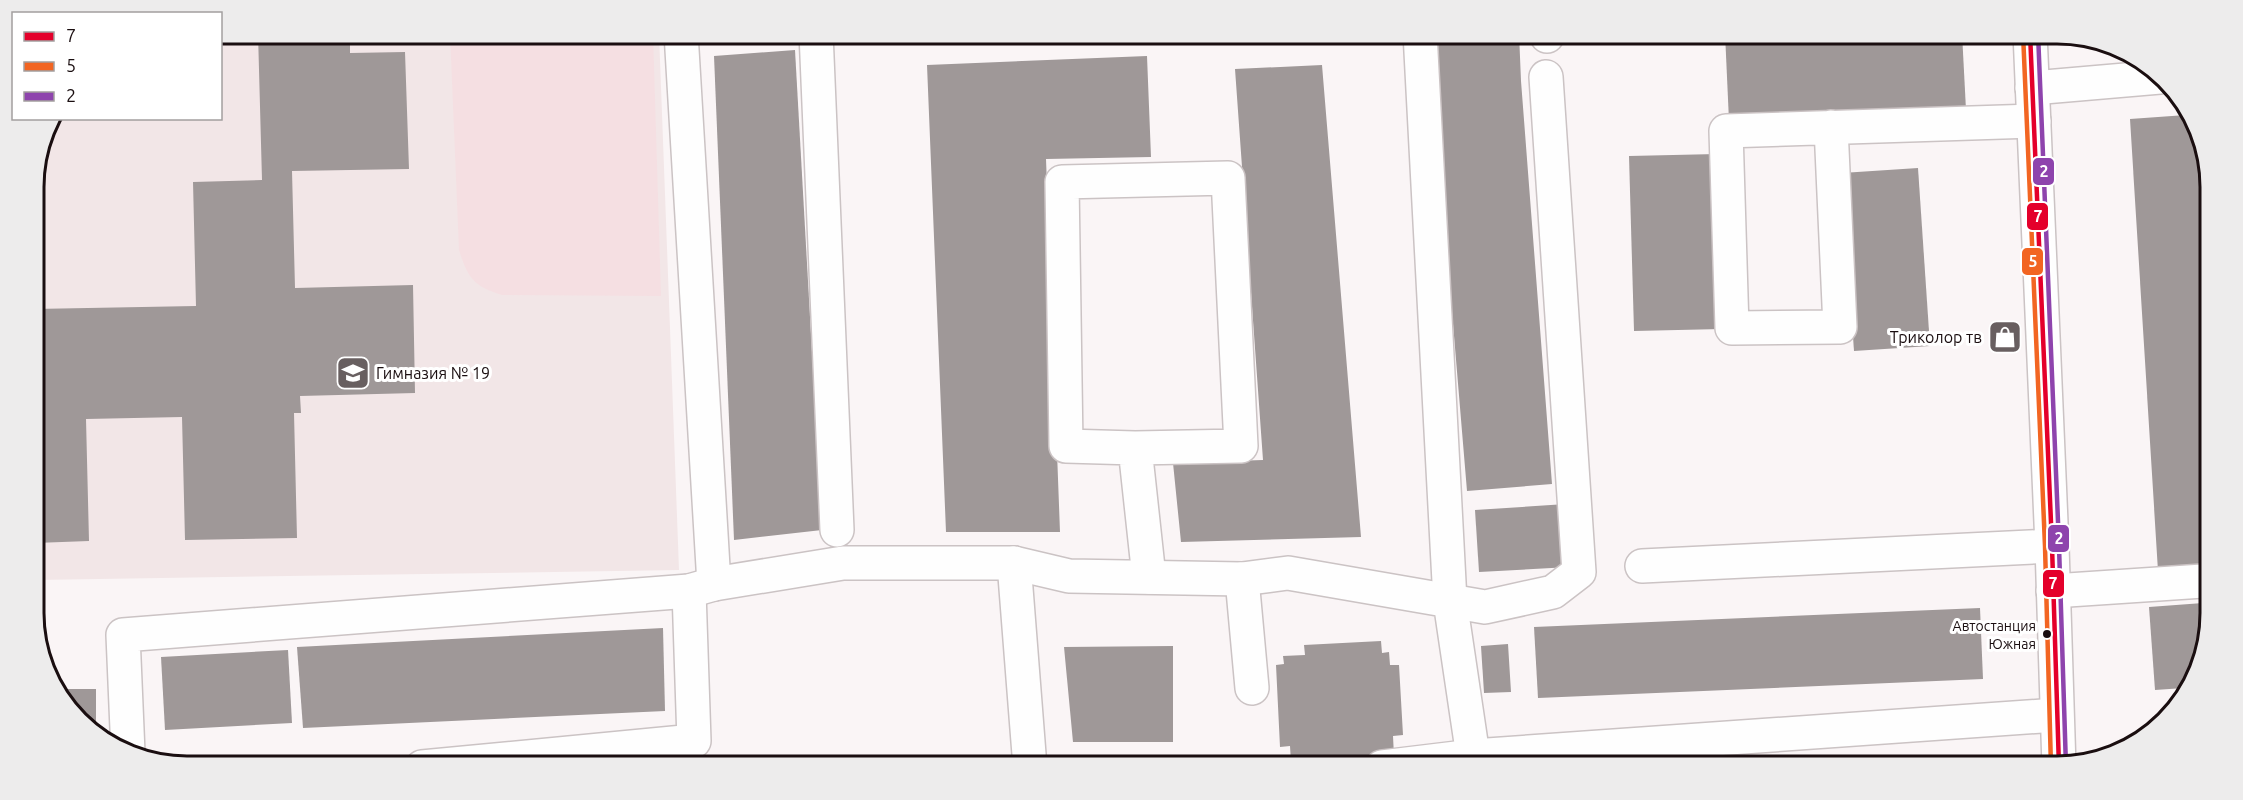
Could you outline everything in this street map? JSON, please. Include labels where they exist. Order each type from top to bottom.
[{"type":"street","points":[[537,756],[694,741],[702,587],[681,44]]},
{"type":"street","points":[[816,44],[837,530]]},
{"type":"street","points":[[1420,44],[1450,601],[1486,756]]},
{"type":"street","points":[[2030,44],[2052,546],[2058,756]]},
{"type":"street","points":[[128,744],[123,635],[702,587],[843,563],[1014,563],[1069,576],[1149,578],[1242,579],[1288,573],[1485,608],[1553,592],[1579,572],[1546,77]]},
{"type":"street","points":[[2032,88],[2150,78]]},
{"type":"street","points":[[1832,127],[1840,327],[1732,328],[1726,131],[1832,127],[2034,120]]},
{"type":"street","points":[[1228,178],[1241,446],[1135,448],[1066,446],[1062,182],[1228,178]]},
{"type":"street","points":[[1135,448],[1149,578]]},
{"type":"street","points":[[1642,566],[2052,546]]},
{"type":"street","points":[[1014,563],[1029,756]]},
{"type":"street","points":[[1242,579],[1252,688]]},
{"type":"street","points":[[2053,591],[2200,581]]},
{"type":"street","points":[[1526,756],[2056,715]]},
{"type":"shaded area","name":"Гимназия № 19","points":[[222,44],[659,44],[679,570],[44,580],[44,177],[51,140],[60,120],[222,120]]},
{"type":"shaded area","points":[[450,44],[653,44],[661,296],[502,295],[484,288],[473,280],[465,268],[459,250]]},
{"type":"building","points":[[258,44],[350,44],[350,53],[405,52],[409,169],[292,171],[295,288],[413,285],[415,393],[300,396],[301,413],[294,413],[297,538],[185,540],[182,417],[86,419],[89,541],[44,543],[44,309],[196,306],[193,182],[262,180]]},
{"type":"building","points":[[1432,44],[1519,44],[1552,484],[1467,491],[1433,85]]},
{"type":"building","points":[[1726,44],[1963,44],[1966,110],[1729,121]]},
{"type":"building","points":[[795,50],[822,530],[734,540],[714,56]]},
{"type":"building","points":[[1147,56],[1151,157],[1046,159],[1060,532],[946,532],[927,65]]},
{"type":"building","points":[[1322,65],[1361,537],[1181,542],[1173,463],[1263,460],[1235,69]]},
{"type":"building","points":[[2180,115],[2192,140],[2198,167],[2200,186],[2200,568],[2158,571],[2130,119]]},
{"type":"building","points":[[1717,154],[1722,329],[1634,331],[1629,156]]},
{"type":"building","points":[[1918,168],[1930,346],[1854,351],[1842,173]]},
{"type":"building","points":[[1566,504],[1570,567],[1479,572],[1475,510]]},
{"type":"building","points":[[2200,603],[2195,651],[2178,688],[2155,690],[2149,607]]},
{"type":"building","points":[[1980,608],[1983,679],[1538,698],[1534,627]]},
{"type":"building","points":[[663,628],[665,711],[303,728],[297,647]]},
{"type":"building","points":[[1381,641],[1382,653],[1389,652],[1390,665],[1399,665],[1403,735],[1393,736],[1394,756],[1291,756],[1290,746],[1280,747],[1276,665],[1284,664],[1283,656],[1305,655],[1304,645]]},
{"type":"building","points":[[1508,644],[1511,692],[1484,693],[1481,646]]},
{"type":"building","points":[[1173,646],[1173,742],[1073,742],[1064,647]]},
{"type":"building","points":[[288,650],[292,723],[165,730],[161,657]]},
{"type":"building","points":[[66,689],[96,689],[96,724],[79,708]]},
{"type":"transit line","name":"5","points":[[2023,44],[2045,546],[2051,756]]},
{"type":"transit line","name":"7","points":[[2030,44],[2059,756]]},
{"type":"transit line","name":"2","points":[[2038,44],[2066,756]]},
{"type":"place","name":"Триколор тв","points":[[2005,337]]},
{"type":"place","name":"Гимназия № 19","points":[[353,373]]},
{"type":"place","name":"Автостанция Южная","points":[[2047,634]]}]
